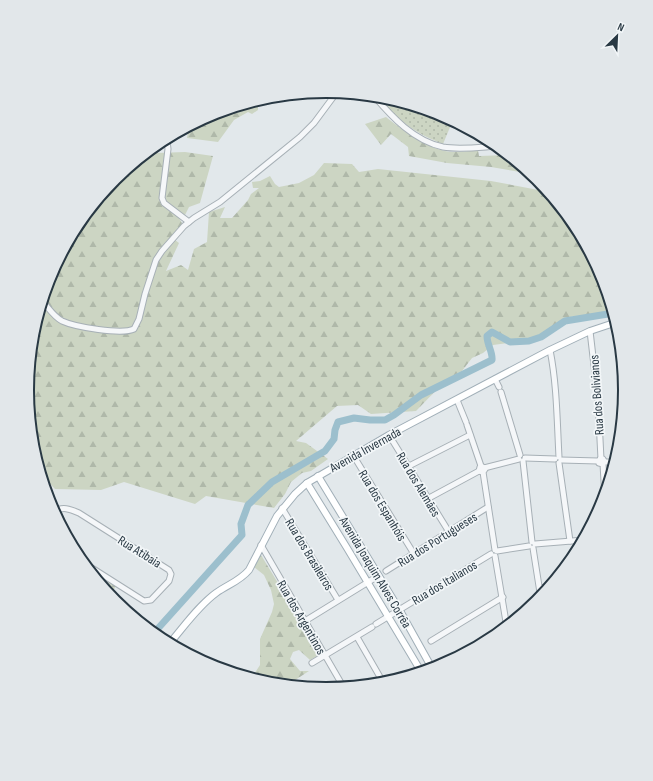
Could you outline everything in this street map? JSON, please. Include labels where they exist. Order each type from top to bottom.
[{"type":"main road","name":"Avenida Invernada","points":[[173,640],[207,600],[243,577],[252,565],[261,545],[282,508],[307,483],[389,435],[550,350],[590,331],[611,324]]},
{"type":"main road","name":"Avenida Joaquim Alves Corrêa","points":[[318,476],[399,609],[430,664]]},
{"type":"main road","name":"Avenida Joaquim Alves Corrêa","points":[[307,483],[419,668]]},
{"type":"street","points":[[47,307],[54,316],[62,321],[75,325],[108,330],[128,331],[134,329],[139,319],[156,260],[162,251],[184,226],[220,202],[300,137],[314,123],[332,98]]},
{"type":"street","points":[[381,103],[396,121],[412,133],[442,147],[488,146]]},
{"type":"street","points":[[167,145],[162,198],[164,203],[189,222]]},
{"type":"street","name":"Rua dos Bolivianos","points":[[590,331],[598,400],[604,483]]},
{"type":"street","points":[[550,350],[553,365],[556,401],[559,460],[570,541]]},
{"type":"street","points":[[495,379],[522,458],[540,588]]},
{"type":"street","points":[[457,400],[482,469],[506,622]]},
{"type":"street","name":"Rua dos Alemães","points":[[389,435],[449,532]]},
{"type":"street","points":[[409,466],[470,435]]},
{"type":"street","name":"Rua dos Espanhóis","points":[[353,455],[414,554]]},
{"type":"street","points":[[429,498],[482,469],[522,458],[610,462]]},
{"type":"street","name":"Rua dos Brasileiros","points":[[282,508],[338,600]]},
{"type":"street","name":"Rua dos Portugueses","points":[[386,570],[488,508]]},
{"type":"street","name":"Rua Atibaia","points":[[59,509],[69,509],[79,513],[169,570],[171,577],[151,600],[147,602],[96,571]]},
{"type":"street","name":"Rua dos Italianos","points":[[312,663],[357,637],[399,609],[495,553],[533,545],[578,540]]},
{"type":"street","name":"Rua dos Argentinos","points":[[261,545],[340,682]]},
{"type":"street","points":[[305,620],[378,576]]},
{"type":"street","points":[[431,641],[503,597]]},
{"type":"street","points":[[357,637],[380,678]]},
{"type":"green space","points":[[385,105],[402,108],[451,126],[443,144],[424,136],[407,125]]},
{"type":"green space","points":[[258,106],[258,110],[252,114],[248,112],[234,120],[218,142],[187,138],[188,133],[215,120]]},
{"type":"green space","points":[[386,117],[417,139],[434,148],[452,152],[478,150],[479,156],[501,155],[520,172],[491,167],[447,163],[409,156],[408,147],[391,134],[381,145],[365,124]]},
{"type":"green space","points":[[185,152],[213,156],[200,203],[189,207],[185,215],[178,212],[177,215],[182,223],[175,240],[179,243],[166,271],[181,265],[188,270],[194,249],[207,242],[209,212],[225,207],[220,218],[232,218],[248,200],[251,194],[259,188],[253,188],[252,182],[260,181],[270,176],[279,187],[299,183],[314,175],[324,163],[352,164],[359,172],[378,169],[491,181],[539,190],[559,212],[580,244],[597,279],[609,315],[574,316],[561,320],[540,339],[493,345],[483,353],[472,358],[462,371],[447,379],[416,411],[371,414],[358,405],[337,406],[296,441],[306,443],[328,459],[311,471],[302,473],[291,482],[285,494],[274,508],[206,496],[195,504],[124,482],[101,490],[55,489],[49,483],[44,466],[35,410],[35,371],[44,315],[56,279],[64,261],[73,244],[94,212],[120,184],[147,159],[156,153]]},
{"type":"green space","points":[[261,555],[321,654],[310,660],[299,650],[293,652],[290,659],[300,671],[309,671],[294,681],[254,674],[260,665],[260,639],[274,604],[271,590],[264,575],[254,567]]},
{"type":"green space","points":[[104,580],[116,586],[114,590]]},
{"type":"waterway","points":[[157,629],[242,535],[241,524],[248,505],[272,482],[325,451],[334,439],[338,422],[354,418],[385,420],[421,395],[492,360],[492,354],[487,336],[492,332],[510,342],[529,341],[541,337],[565,321],[609,314]]}]
